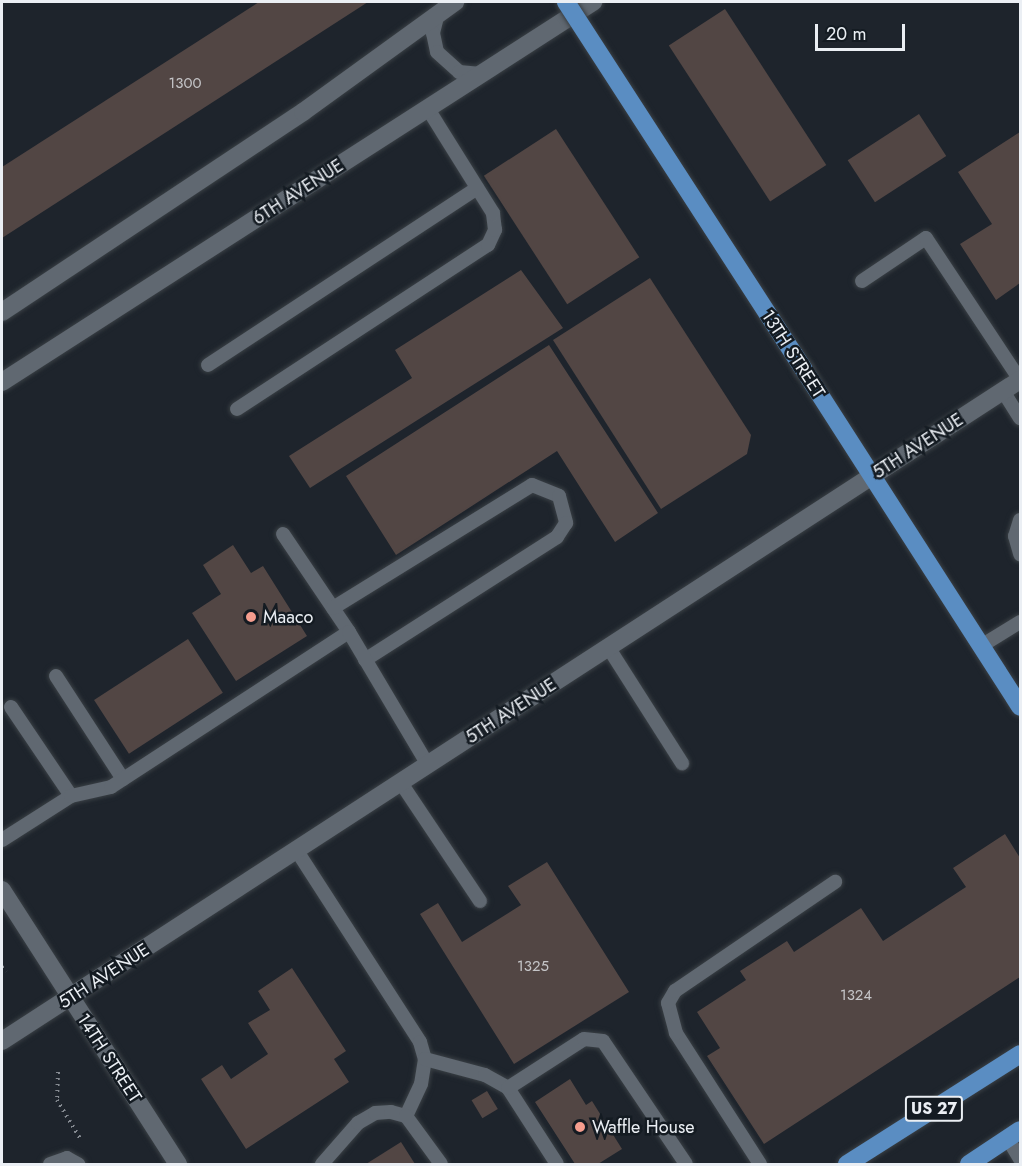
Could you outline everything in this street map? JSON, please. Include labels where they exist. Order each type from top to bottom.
[{"type":"main road","name":"13TH STREET","points":[[566,2],[1020,707]]},
{"type":"main road","name":"US 27","points":[[846,1164],[1020,1054]]},
{"type":"main road","points":[[969,1164],[1014,1135]]},
{"type":"street","points":[[2,312],[303,112],[438,12],[455,2]]},
{"type":"street","name":"6TH AVENUE","points":[[2,382],[593,2]]},
{"type":"street","name":"5TH AVENUE","points":[[2,1041],[70,999],[1020,380]]},
{"type":"street","name":"14TH STREET","points":[[2,890],[173,1163]]},
{"type":"lane","points":[[438,12],[433,33],[437,52],[459,72],[481,74]]},
{"type":"lane","points":[[237,409],[488,245],[495,230],[493,213],[428,109]]},
{"type":"lane","points":[[208,365],[477,188]]},
{"type":"lane","points":[[862,280],[926,238],[1020,380]]},
{"type":"lane","points":[[1003,391],[1020,418]]},
{"type":"lane","points":[[333,608],[532,485],[558,496],[566,523],[557,537],[365,660]]},
{"type":"lane","points":[[1020,520],[1015,536],[1020,554]]},
{"type":"lane","points":[[284,534],[349,632],[428,765]]},
{"type":"lane","points":[[981,646],[1020,622]]},
{"type":"lane","points":[[2,840],[71,796],[111,787],[349,632]]},
{"type":"lane","points":[[608,648],[682,763]]},
{"type":"lane","points":[[56,676],[123,779]]},
{"type":"lane","points":[[12,707],[71,796]]},
{"type":"lane","points":[[401,783],[480,901]]},
{"type":"lane","points":[[297,851],[408,1018],[425,1059],[421,1084],[406,1116]]},
{"type":"lane","points":[[760,1164],[676,1033],[668,1002],[675,991],[835,882]]},
{"type":"lane","points":[[508,1088],[584,1039],[603,1041],[686,1164]]},
{"type":"lane","points":[[425,1059],[485,1075],[508,1088],[557,1164]]},
{"type":"lane","points":[[322,1164],[358,1123],[375,1113],[406,1116],[441,1164]]},
{"type":"lane","points":[[1014,1135],[1020,1159]]},
{"type":"lane","points":[[50,1164],[67,1158],[78,1164]]},
{"type":"path","points":[[2,967],[7,971]]},
{"type":"path","points":[[58,1072],[57,1100],[85,1146]]},
{"type":"building","points":[[259,2],[368,2],[2,238],[2,167]]},
{"type":"building","points":[[725,9],[826,165],[770,201],[669,45]]},
{"type":"building","points":[[919,114],[946,156],[875,202],[848,160]]},
{"type":"building","points":[[556,129],[639,257],[567,304],[484,176]]},
{"type":"building","points":[[1020,132],[1020,283],[996,300],[960,244],[992,224],[958,172]]},
{"type":"building","points":[[521,270],[563,328],[310,488],[289,456],[412,378],[395,350]]},
{"type":"building","points":[[650,278],[751,435],[747,454],[661,509],[553,340]]},
{"type":"building","points":[[549,345],[658,513],[615,542],[557,451],[396,555],[346,476]]},
{"type":"building","points":[[233,545],[251,573],[263,566],[307,636],[236,681],[192,613],[221,594],[203,565]]},
{"type":"building","points":[[188,639],[223,693],[129,754],[94,700]]},
{"type":"building","points":[[1005,834],[1020,858],[1020,977],[764,1144],[707,1056],[720,1048],[697,1012],[746,980],[740,971],[787,941],[794,952],[861,908],[883,941],[966,887],[953,868]]},
{"type":"building","points":[[547,862],[629,992],[514,1064],[420,914],[438,903],[462,942],[521,905],[508,886]]},
{"type":"building","points":[[292,968],[346,1051],[334,1059],[349,1082],[246,1149],[201,1079],[222,1065],[231,1079],[268,1054],[248,1023],[270,1010],[258,991]]},
{"type":"building","name":"Waffle House","points":[[570,1079],[586,1105],[592,1101],[622,1149],[598,1164],[575,1164],[535,1102]]},
{"type":"building","points":[[487,1091],[498,1109],[482,1118],[472,1100]]},
{"type":"building","points":[[401,1142],[415,1164],[366,1164]]},
{"type":"place","name":"Maaco","points":[[251,617]]},
{"type":"place","name":"Waffle House","points":[[580,1127]]}]
